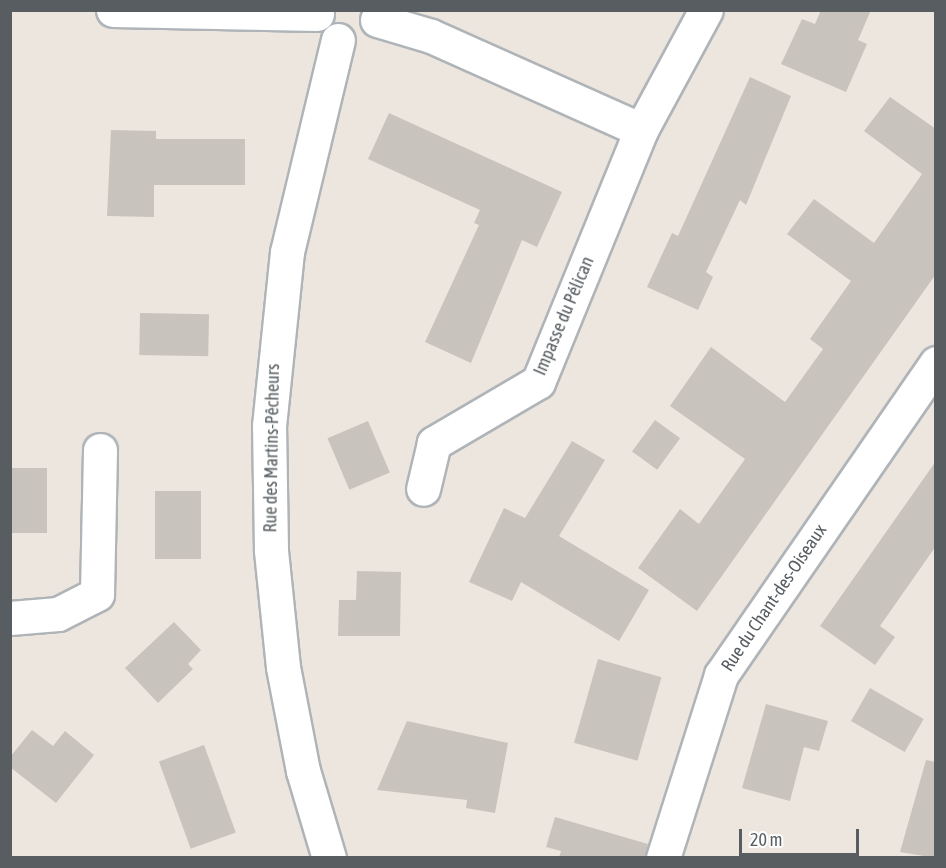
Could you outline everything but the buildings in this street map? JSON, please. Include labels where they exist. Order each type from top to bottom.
[{"type":"street","points":[[113,10],[317,12],[324,30],[338,40],[362,39],[378,15],[431,36],[641,130]]},
{"type":"street","name":"Impasse du Pélican","points":[[423,489],[434,443],[538,382],[641,130],[705,10]]},
{"type":"street","name":"Rue des Martins-Pêcheurs","points":[[329,858],[303,771],[283,667],[271,550],[269,426],[287,252],[338,40]]},
{"type":"street","name":"Rue du Chant-des-Oiseaux","points":[[663,858],[721,675],[936,363]]},
{"type":"street","points":[[10,618],[58,614],[97,594],[100,450]]}]
